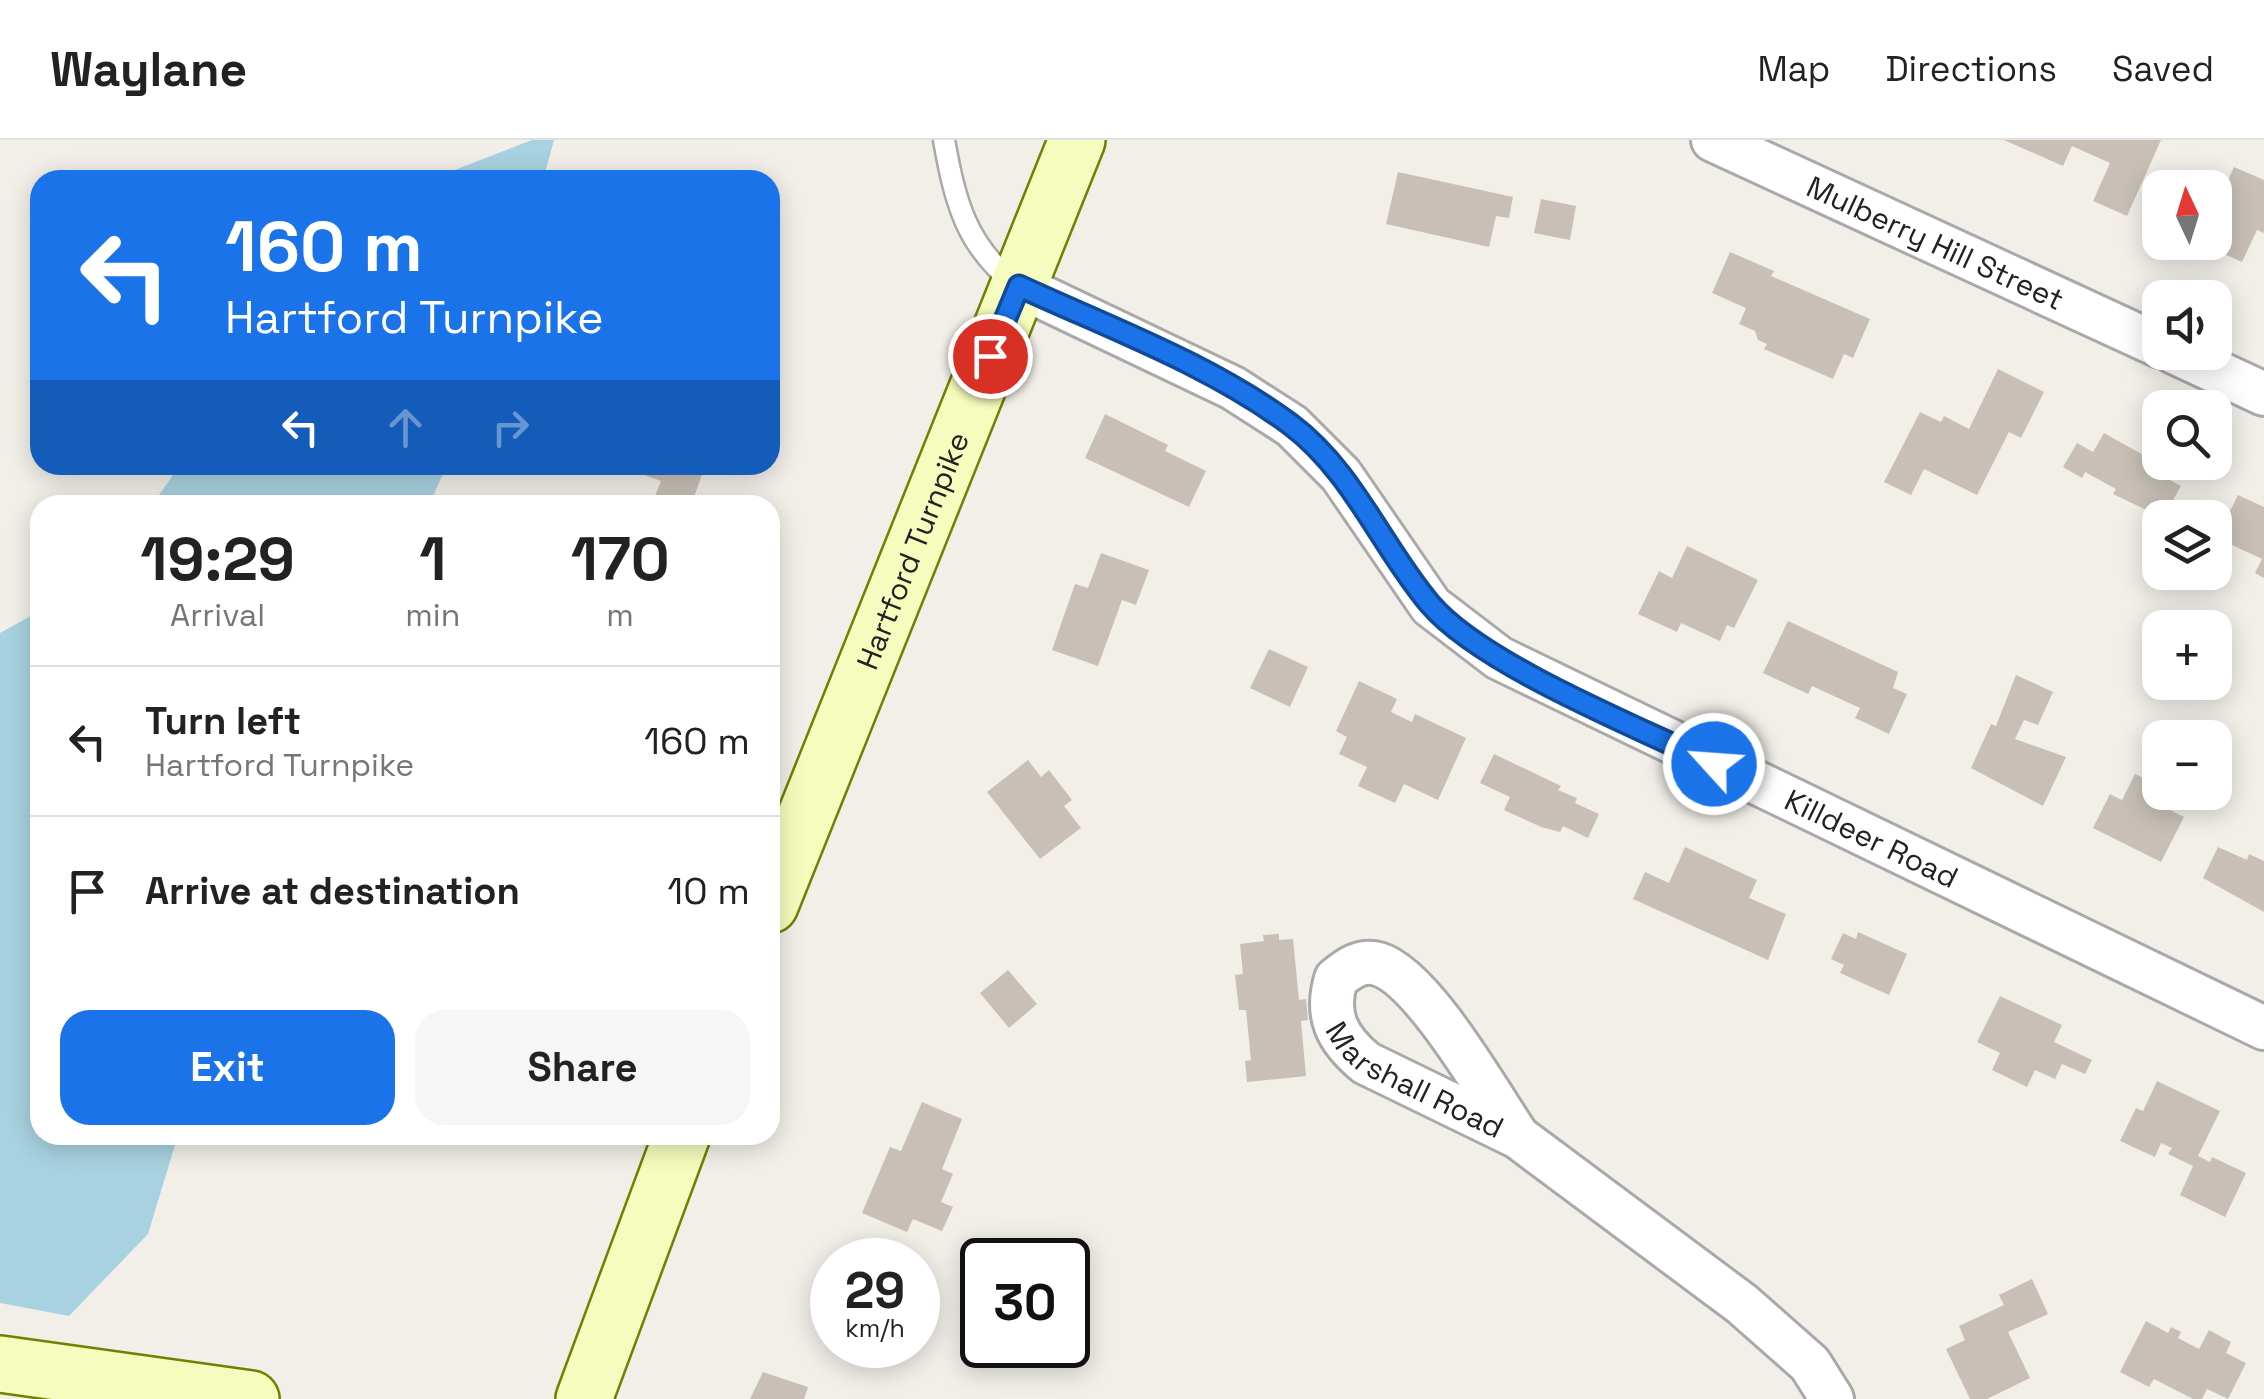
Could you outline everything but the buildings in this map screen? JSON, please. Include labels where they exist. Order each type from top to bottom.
[{"type":"main road","name":"Hartford Turnpike","points":[[780,880],[917,530],[1077,140]]},
{"type":"main road","points":[[584,1399],[678,1145]]},
{"type":"main road","points":[[0,1364],[251,1399]]},
{"type":"street","name":"Mulberry Hill Street","points":[[1713,140],[2142,338]]},
{"type":"street","name":"Killdeer Road","points":[[1019,286],[1233,388],[1292,426],[1341,475],[1431,606],[1500,658],[2264,1028]]},
{"type":"street","points":[[2213,370],[2264,394]]},
{"type":"street","name":"Marshall Road","points":[[1518,1137],[1432,1010],[1395,974],[1363,962],[1336,979],[1331,1016],[1348,1048],[1366,1063],[1518,1137],[1742,1304],[1810,1364],[1832,1399]]},
{"type":"lane","points":[[944,140],[961,207],[980,254],[1019,286]]},
{"type":"water","points":[[532,140],[554,140],[546,170],[455,170]]},
{"type":"water","points":[[173,475],[442,475],[434,495],[159,495]]},
{"type":"water","points":[[30,616],[30,1145],[175,1145],[148,1234],[69,1316],[0,1303],[0,633]]},
{"type":"route","points":[[990,356],[1019,286],[1233,388],[1292,426],[1341,475],[1431,606],[1500,658],[1714,764]]}]
